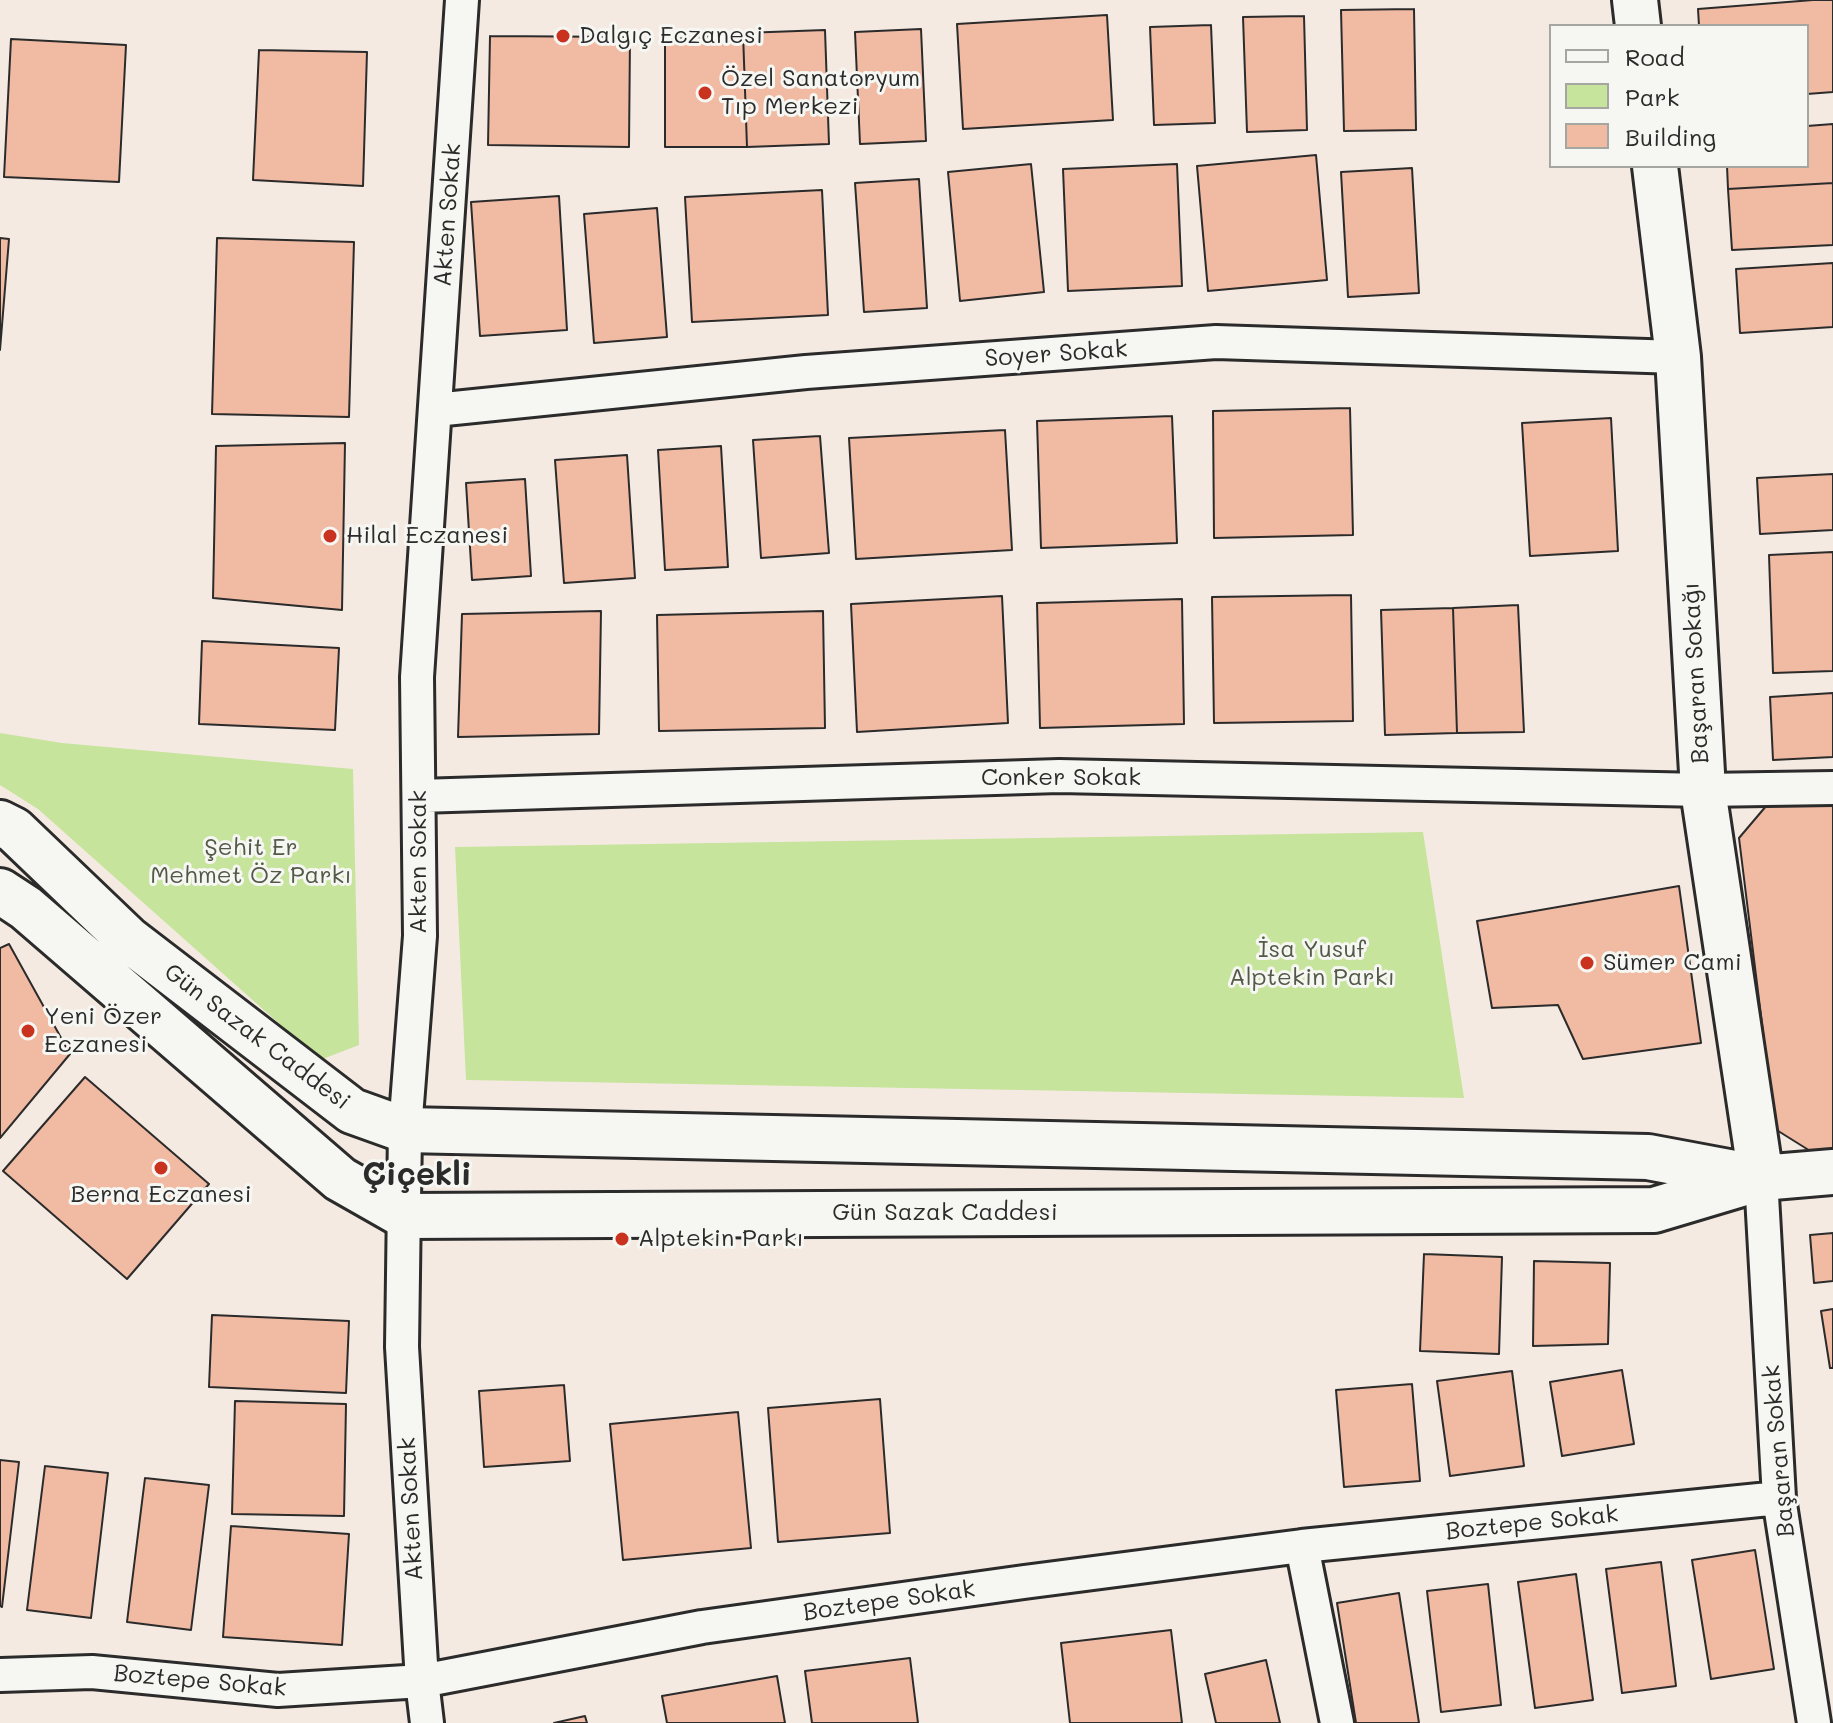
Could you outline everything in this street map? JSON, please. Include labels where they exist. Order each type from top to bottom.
[{"type":"main road","points":[[1635,0],[1638,24]]},
{"type":"main road","name":"Başaran Sokağı","points":[[1655,168],[1678,357],[1703,790],[1761,1178]]},
{"type":"main road","name":"Gün Sazak Caddesi","points":[[0,823],[14,830],[128,939],[352,1111],[405,1130],[1648,1157],[1761,1178]]},
{"type":"main road","name":"Gün Sazak Caddesi","points":[[0,891],[26,908],[340,1179],[405,1216],[1654,1210],[1761,1178],[1833,1172]]},
{"type":"street","name":"Akten Sokak","points":[[427,1723],[402,1347],[405,1130],[420,936],[417,677],[462,0]]},
{"type":"street","name":"Soyer Sokak","points":[[435,410],[806,372],[1216,342],[1678,357]]},
{"type":"street","name":"Conker Sokak","points":[[419,796],[1059,776],[1703,790],[1833,788]]},
{"type":"street","name":"Başaran Sokak","points":[[1761,1178],[1779,1498],[1814,1723]]},
{"type":"street","name":"Boztepe Sokak","points":[[0,1675],[92,1672],[278,1690],[422,1681],[702,1627],[1009,1584],[1302,1546],[1779,1498]]},
{"type":"street","points":[[1302,1546],[1337,1723]]},
{"type":"green space","name":"Şehit Er Mehmet Öz Parkı","points":[[0,733],[62,743],[353,769],[359,1045],[320,1060],[38,809],[0,785]]},
{"type":"green space","name":"İsa Yusuf Alptekin Parkı","points":[[1423,832],[1464,1098],[466,1080],[455,847]]},
{"type":"building","points":[[1833,0],[1833,92],[1809,94],[1809,24],[1699,24],[1698,9]]},
{"type":"building","points":[[1414,9],[1416,130],[1344,131],[1341,10]]},
{"type":"building","points":[[1107,15],[1113,120],[963,129],[957,24]]},
{"type":"building","points":[[1304,16],[1307,130],[1247,132],[1243,17]]},
{"type":"building","points":[[1211,25],[1215,123],[1154,125],[1150,27]]},
{"type":"building","points":[[921,29],[926,141],[860,144],[855,32]]},
{"type":"building","points":[[825,30],[829,144],[747,147],[743,33]]},
{"type":"building","name":"Özel Sanatoryum Tıp Merkezi","points":[[743,33],[747,147],[665,147],[665,40]]},
{"type":"building","points":[[490,36],[630,37],[629,147],[488,145]]},
{"type":"building","points":[[11,39],[126,45],[119,182],[4,177]]},
{"type":"building","points":[[259,50],[367,52],[363,186],[253,180]]},
{"type":"building","points":[[1833,124],[1833,183],[1728,189],[1727,168],[1809,168],[1809,126]]},
{"type":"building","points":[[1316,155],[1327,280],[1208,291],[1197,166]]},
{"type":"building","points":[[1031,164],[1044,292],[960,301],[948,172]]},
{"type":"building","points":[[1177,164],[1182,286],[1068,291],[1063,169]]},
{"type":"building","points":[[1412,168],[1419,293],[1348,297],[1341,172]]},
{"type":"building","points":[[919,179],[927,308],[864,312],[855,183]]},
{"type":"building","points":[[1833,183],[1833,245],[1732,250],[1728,189]]},
{"type":"building","points":[[822,190],[828,315],[692,322],[685,197]]},
{"type":"building","points":[[559,196],[567,330],[480,336],[471,202]]},
{"type":"building","points":[[657,208],[667,337],[594,343],[584,214]]},
{"type":"building","points":[[0,238],[9,239],[0,350]]},
{"type":"building","points":[[217,238],[354,242],[349,417],[212,414]]},
{"type":"building","points":[[1833,263],[1833,327],[1740,333],[1736,269]]},
{"type":"building","points":[[1350,408],[1353,535],[1214,538],[1213,411]]},
{"type":"building","points":[[1172,416],[1177,543],[1041,548],[1037,421]]},
{"type":"building","points":[[1611,418],[1618,551],[1530,556],[1522,423]]},
{"type":"building","points":[[1005,430],[1012,550],[856,559],[849,438]]},
{"type":"building","points":[[820,436],[829,553],[761,558],[753,440]]},
{"type":"building","points":[[345,443],[342,610],[213,598],[216,446]]},
{"type":"building","points":[[721,446],[728,567],[665,570],[658,450]]},
{"type":"building","points":[[627,455],[635,578],[564,583],[555,460]]},
{"type":"building","points":[[1833,474],[1833,530],[1760,534],[1757,478]]},
{"type":"building","points":[[525,479],[531,576],[472,580],[466,483]]},
{"type":"building","points":[[1833,552],[1833,671],[1773,673],[1769,555]]},
{"type":"building","points":[[1351,595],[1353,721],[1214,723],[1212,597]]},
{"type":"building","points":[[1002,596],[1008,723],[857,732],[851,604]]},
{"type":"building","points":[[1182,599],[1184,724],[1040,728],[1037,603]]},
{"type":"building","points":[[1518,605],[1524,732],[1457,733],[1453,608]]},
{"type":"building","points":[[1453,608],[1457,733],[1385,735],[1381,610]]},
{"type":"building","points":[[601,611],[599,734],[458,737],[462,614]]},
{"type":"building","points":[[823,611],[825,728],[659,731],[657,615]]},
{"type":"building","points":[[202,641],[339,648],[335,730],[199,724]]},
{"type":"building","points":[[1833,693],[1833,757],[1773,760],[1770,697]]},
{"type":"building","points":[[1833,803],[1833,1152],[1815,1154],[1775,1129],[1739,838],[1767,805]]},
{"type":"building","name":"Sümer Cami","points":[[1679,886],[1701,1043],[1583,1059],[1558,1005],[1492,1008],[1477,921]]},
{"type":"building","points":[[9,944],[70,1054],[0,1138],[0,948]]},
{"type":"building","points":[[85,1077],[209,1184],[127,1279],[3,1171]]},
{"type":"building","points":[[1833,1233],[1833,1281],[1814,1283],[1810,1235]]},
{"type":"building","points":[[1424,1254],[1502,1257],[1499,1354],[1420,1351]]},
{"type":"building","points":[[1534,1261],[1610,1263],[1608,1344],[1533,1346]]},
{"type":"building","points":[[1833,1309],[1833,1368],[1830,1368],[1821,1311]]},
{"type":"building","points":[[212,1315],[349,1321],[346,1393],[209,1387]]},
{"type":"building","points":[[1622,1370],[1634,1444],[1562,1456],[1550,1382]]},
{"type":"building","points":[[1512,1371],[1524,1466],[1450,1476],[1437,1381]]},
{"type":"building","points":[[1412,1384],[1420,1481],[1344,1487],[1336,1390]]},
{"type":"building","points":[[564,1385],[570,1461],[484,1467],[479,1391]]},
{"type":"building","points":[[880,1399],[890,1533],[778,1542],[768,1408]]},
{"type":"building","points":[[235,1401],[346,1404],[344,1516],[232,1514]]},
{"type":"building","points":[[738,1412],[751,1548],[623,1560],[610,1424]]},
{"type":"building","points":[[0,1460],[19,1462],[2,1607],[0,1606]]},
{"type":"building","points":[[45,1466],[108,1473],[91,1618],[27,1610]]},
{"type":"building","points":[[145,1478],[209,1485],[191,1630],[127,1622]]},
{"type":"building","points":[[231,1526],[349,1534],[342,1645],[223,1637]]},
{"type":"building","points":[[1755,1550],[1774,1669],[1711,1679],[1692,1560]]},
{"type":"building","points":[[1661,1562],[1676,1686],[1622,1693],[1606,1569]]},
{"type":"building","points":[[1576,1574],[1593,1700],[1535,1708],[1518,1582]]},
{"type":"building","points":[[1488,1584],[1501,1705],[1441,1712],[1427,1591]]},
{"type":"building","points":[[1399,1593],[1419,1723],[1356,1723],[1337,1603]]},
{"type":"building","points":[[1171,1630],[1182,1723],[1070,1723],[1061,1643]]},
{"type":"building","points":[[910,1658],[918,1723],[812,1723],[805,1671]]},
{"type":"building","points":[[1266,1660],[1280,1723],[1216,1723],[1205,1674]]},
{"type":"building","points":[[777,1676],[785,1723],[667,1723],[662,1696]]},
{"type":"building","points":[[585,1716],[587,1723],[554,1723]]},
{"type":"place","name":"Dalgıç Eczanesi","points":[[563,36]]},
{"type":"place","name":"Özel Sanatoryum Tıp Merkezi","points":[[705,93]]},
{"type":"place","name":"Hilal Eczanesi","points":[[330,536]]},
{"type":"place","name":"Sümer Cami","points":[[1587,963]]},
{"type":"place","name":"Yeni Özer Eczanesi","points":[[28,1031]]},
{"type":"place","name":"Berna Eczanesi","points":[[161,1168]]},
{"type":"place","name":"Alptekin Parkı","points":[[622,1239]]},
{"type":"district","name":"Çiçekli","points":[[417,1175]]}]
